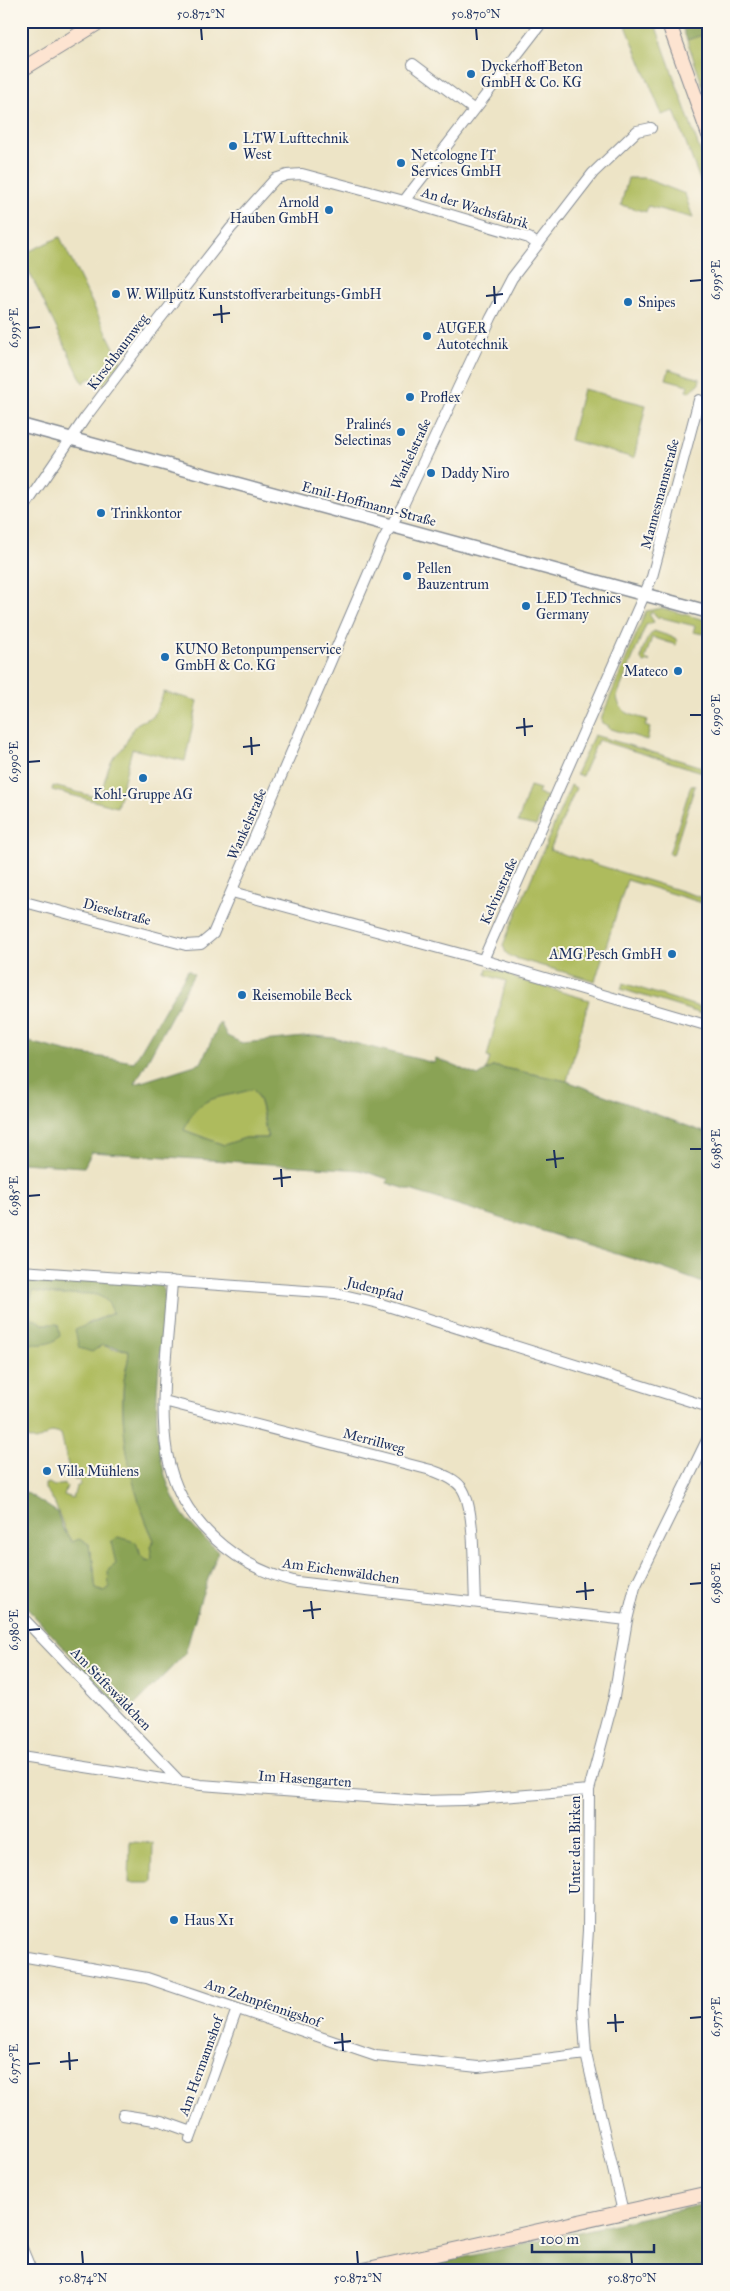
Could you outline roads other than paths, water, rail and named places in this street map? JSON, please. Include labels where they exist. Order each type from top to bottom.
[{"type":"main road","points":[[21,70],[101,21]]},
{"type":"main road","points":[[668,21],[709,135]]},
{"type":"main road","points":[[364,2270],[709,2193]]},
{"type":"street","name":"An der Wachsfabrik","points":[[404,201],[543,21]]},
{"type":"street","points":[[413,64],[473,110]]},
{"type":"street","name":"Wankelstraße","points":[[205,942],[213,934],[232,892],[391,525],[412,486],[512,278],[593,174],[637,130],[650,128]]},
{"type":"street","name":"An der Wachsfabrik","points":[[286,175],[302,174],[404,201],[528,238],[538,244]]},
{"type":"street","name":"Kirschbaumweg","points":[[21,512],[86,418],[231,228],[270,183],[286,175]]},
{"type":"street","name":"Mannesmannstraße","points":[[645,594],[652,577],[699,400]]},
{"type":"street","name":"Emil-Hoffmann-Straße","points":[[21,424],[128,455],[709,612]]},
{"type":"street","name":"Kelvinstraße","points":[[483,960],[645,594]]},
{"type":"street","points":[[232,892],[483,960],[709,1026]]},
{"type":"street","name":"Dieselstraße","points":[[21,901],[186,945],[205,942]]},
{"type":"street","name":"Judenpfad","points":[[21,1271],[336,1293],[378,1303],[709,1407]]},
{"type":"street","name":"Am Eichenwäldchen","points":[[172,1281],[164,1401],[167,1453],[172,1474],[183,1497],[208,1532],[247,1564],[263,1572],[297,1582],[627,1620]]},
{"type":"street","name":"Merrillweg","points":[[164,1401],[431,1470],[448,1477],[460,1486],[467,1500],[471,1516],[475,1601]]},
{"type":"street","name":"Unter den Birken","points":[[624,2212],[586,2054],[583,2008],[588,1930],[589,1790],[614,1697],[627,1620],[640,1574],[709,1436]]},
{"type":"street","name":"Am Stiftswäldchen","points":[[21,1616],[180,1782]]},
{"type":"street","name":"Im Hasengarten","points":[[21,1757],[180,1782],[313,1794],[432,1801],[589,1790]]},
{"type":"street","name":"Am Zehnpfennigshof","points":[[21,1956],[146,1978],[376,2056],[478,2067],[586,2054]]},
{"type":"street","name":"Am Hermannshof","points":[[122,2115],[161,2121],[191,2136],[236,2009]]},
{"type":"street","points":[[21,2246],[31,2270]]},
{"type":"place","name":"Dyckerhoff Beton GmbH & Co. KG","points":[[471,74]]},
{"type":"place","name":"LTW Lufttechnik West","points":[[233,146]]},
{"type":"place","name":"Netcologne IT Services GmbH","points":[[401,163]]},
{"type":"place","name":"Arnold Hauben GmbH","points":[[329,210]]},
{"type":"place","name":"W. Willpütz Kunststoffverarbeitungs-GmbH","points":[[116,294]]},
{"type":"place","name":"Snipes","points":[[628,302]]},
{"type":"place","name":"AUGER Autotechnik","points":[[427,336]]},
{"type":"place","name":"Proflex","points":[[410,397]]},
{"type":"place","name":"Pralinés Selectinas","points":[[401,432]]},
{"type":"place","name":"Daddy Niro","points":[[431,473]]},
{"type":"place","name":"Trinkkontor","points":[[101,513]]},
{"type":"place","name":"Pellen Bauzentrum","points":[[407,576]]},
{"type":"place","name":"LED Technics Germany","points":[[526,606]]},
{"type":"place","name":"KUNO Betonpumpenservice GmbH & Co. KG","points":[[165,657]]},
{"type":"place","name":"Mateco","points":[[678,671]]},
{"type":"place","name":"Kohl-Gruppe AG","points":[[143,778]]},
{"type":"place","name":"AMG Pesch GmbH","points":[[672,954]]},
{"type":"place","name":"Reisemobile Beck","points":[[242,995]]},
{"type":"place","name":"Villa Mühlens","points":[[47,1471]]},
{"type":"place","name":"Haus X1","points":[[174,1920]]}]
